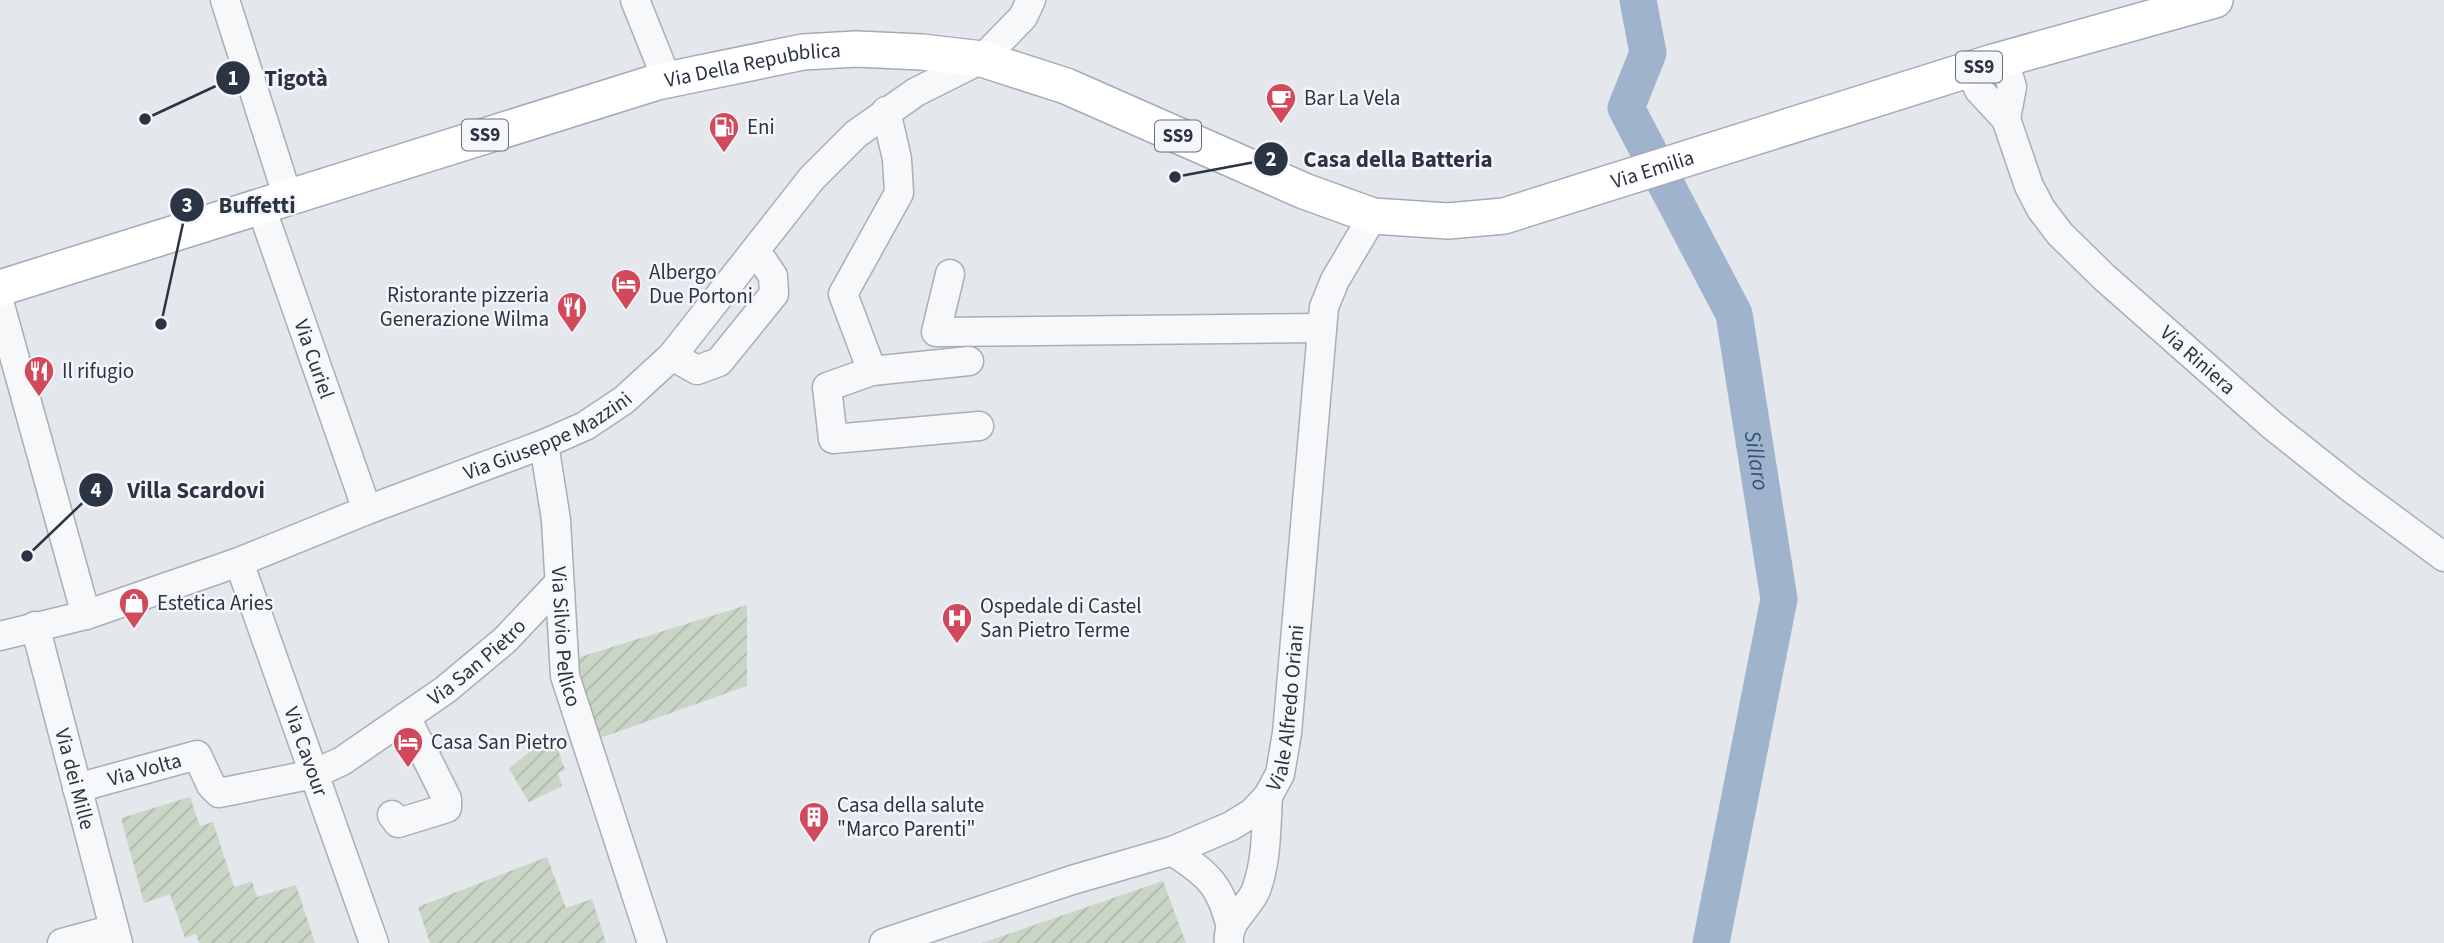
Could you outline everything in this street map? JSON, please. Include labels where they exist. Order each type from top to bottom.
[{"type":"main road","name":"SS9","points":[[1970,70],[2215,0]]},
{"type":"main road","name":"Via Della Repubblica","points":[[0,288],[554,113],[667,80],[803,52],[856,49],[922,52],[982,59],[1066,86],[1304,191],[1373,216],[1448,221],[1504,215]]},
{"type":"main road","name":"Via Emilia","points":[[1504,215],[1970,70]]},
{"type":"street","name":"Via Curiel","points":[[225,0],[275,202],[367,510]]},
{"type":"street","points":[[635,0],[667,80]]},
{"type":"street","name":"Via Giuseppe Mazzini","points":[[0,636],[86,615],[239,562],[367,510],[544,444],[585,425],[624,400],[672,356],[812,178],[856,134],[916,92],[982,59],[1023,17],[1031,0]]},
{"type":"street","name":"Via Riniera","points":[[2004,60],[2012,87],[2006,119]]},
{"type":"street","name":"Via Riniera","points":[[1970,70],[1979,90],[2006,119],[2029,186],[2041,209],[2060,234],[2105,278],[2273,426],[2444,557]]},
{"type":"street","points":[[872,371],[843,295],[899,193],[897,159],[886,111]]},
{"type":"street","name":"Viale Alfredo Oriani","points":[[884,943],[1072,880],[1172,851],[1231,826],[1252,813],[1268,796],[1280,774],[1287,733],[1324,307],[1335,279],[1373,216]]},
{"type":"street","points":[[672,356],[697,370],[719,362],[774,294],[773,276],[756,251]]},
{"type":"street","points":[[950,274],[936,332],[1322,328]]},
{"type":"street","points":[[0,305],[86,615]]},
{"type":"street","points":[[969,360],[872,371],[827,387],[832,439],[979,426]]},
{"type":"street","name":"Via Silvio Pellico","points":[[544,444],[556,520],[565,676],[652,943]]},
{"type":"street","name":"Via Cavour","points":[[239,562],[374,943]]},
{"type":"street","name":"Via San Pietro","points":[[314,774],[342,761],[445,690],[505,640],[558,584]]},
{"type":"street","name":"Via dei Mille","points":[[35,626],[116,936],[62,943]]},
{"type":"street","points":[[392,815],[398,823],[447,808],[447,799],[406,718]]},
{"type":"street","name":"Via Volta","points":[[77,788],[197,755],[211,785],[219,793],[314,774]]},
{"type":"street","points":[[1230,935],[1256,891],[1265,850],[1268,796]]},
{"type":"street","points":[[1172,851],[1212,881],[1225,904],[1230,935]]},
{"type":"green space","points":[[747,605],[747,686],[586,743],[564,662]]},
{"type":"green space","points":[[554,738],[565,770],[558,773],[562,786],[529,802],[509,769],[540,743],[544,748]]},
{"type":"green space","points":[[190,797],[200,826],[213,822],[234,887],[252,881],[257,897],[296,885],[315,943],[199,943],[196,934],[185,938],[170,894],[144,903],[121,818]]},
{"type":"green space","points":[[547,857],[566,908],[592,899],[606,943],[430,943],[418,907]]},
{"type":"green space","points":[[1163,881],[1186,943],[982,943]]},
{"type":"waterway","name":"Sillaro","points":[[1638,0],[1648,53],[1626,108],[1734,314],[1779,599],[1711,943]]},
{"type":"place","name":"Tigotà","points":[[145,119]]},
{"type":"place","name":"Bar La Vela","points":[[1281,125]]},
{"type":"place","name":"Eni","points":[[724,154]]},
{"type":"place","name":"Casa della Batteria","points":[[1175,177]]},
{"type":"place","name":"Albergo Due Portoni","points":[[626,311]]},
{"type":"place","name":"Buffetti","points":[[161,324]]},
{"type":"place","name":"Ristorante pizzeria Generazione Wilma","points":[[572,334]]},
{"type":"place","name":"Il rifugio","points":[[39,398]]},
{"type":"place","name":"Villa Scardovi","points":[[27,556]]},
{"type":"place","name":"Estetica Aries","points":[[134,630]]},
{"type":"place","name":"Ospedale di Castel San Pietro Terme","points":[[957,645]]},
{"type":"place","name":"Casa San Pietro","points":[[408,769]]},
{"type":"place","name":"Casa della salute \"Marco Parenti\"","points":[[814,844]]}]
